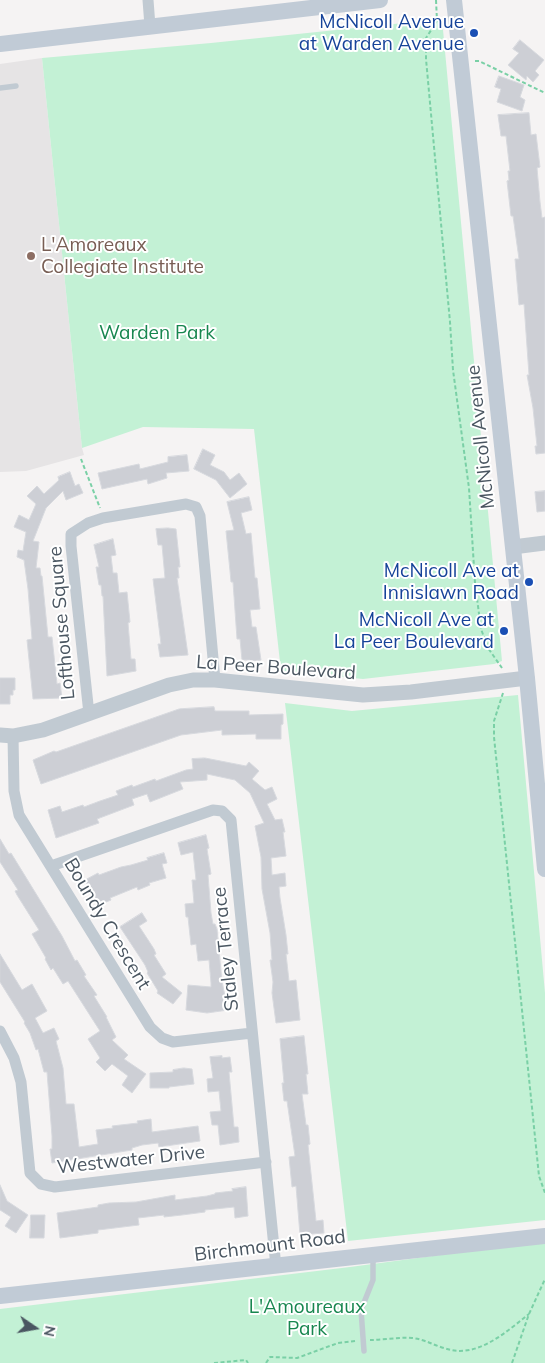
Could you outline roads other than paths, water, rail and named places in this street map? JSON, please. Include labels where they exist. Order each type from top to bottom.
[{"type":"main road","points":[[0,44],[380,0]]},
{"type":"main road","name":"McNicoll Avenue","points":[[454,0],[527,678],[545,870]]},
{"type":"main road","name":"Birchmount Road","points":[[0,1296],[545,1236]]},
{"type":"street","points":[[148,0],[150,26]]},
{"type":"street","name":"Lofthouse Square","points":[[89,714],[72,556],[72,534],[88,523],[103,518],[186,504],[196,507],[200,516],[215,680]]},
{"type":"street","points":[[513,547],[545,543]]},
{"type":"street","name":"La Peer Boulevard","points":[[6,735],[43,730],[168,685],[193,680],[215,680],[362,695],[412,692],[527,678]]},
{"type":"street","name":"Boundy Crescent","points":[[6,735],[19,815],[150,1027],[162,1038],[173,1042],[252,1033]]},
{"type":"street","name":"Staley Terrace","points":[[51,866],[214,810],[222,811],[231,820],[276,1267]]},
{"type":"street","name":"Westwater Drive","points":[[0,1031],[14,1058],[21,1082],[30,1173],[41,1184],[55,1187],[266,1162]]},
{"type":"lane","points":[[0,88],[16,86]]},
{"type":"lane","points":[[364,1351],[361,1310],[373,1280],[373,1254]]},
{"type":"place","name":"McNicoll Avenue at Warden Avenue","points":[[474,33]]},
{"type":"place","name":"L'Amoreaux Collegiate Institute","points":[[31,256]]},
{"type":"place","name":"McNicoll Ave at Innislawn Road","points":[[529,582]]},
{"type":"place","name":"McNicoll Ave at La Peer Boulevard","points":[[504,631]]},
{"type":"park label","name":"Warden Park","points":[[157,333]]},
{"type":"park label","name":"L'Amoureaux Park","points":[[307,1318]]}]
